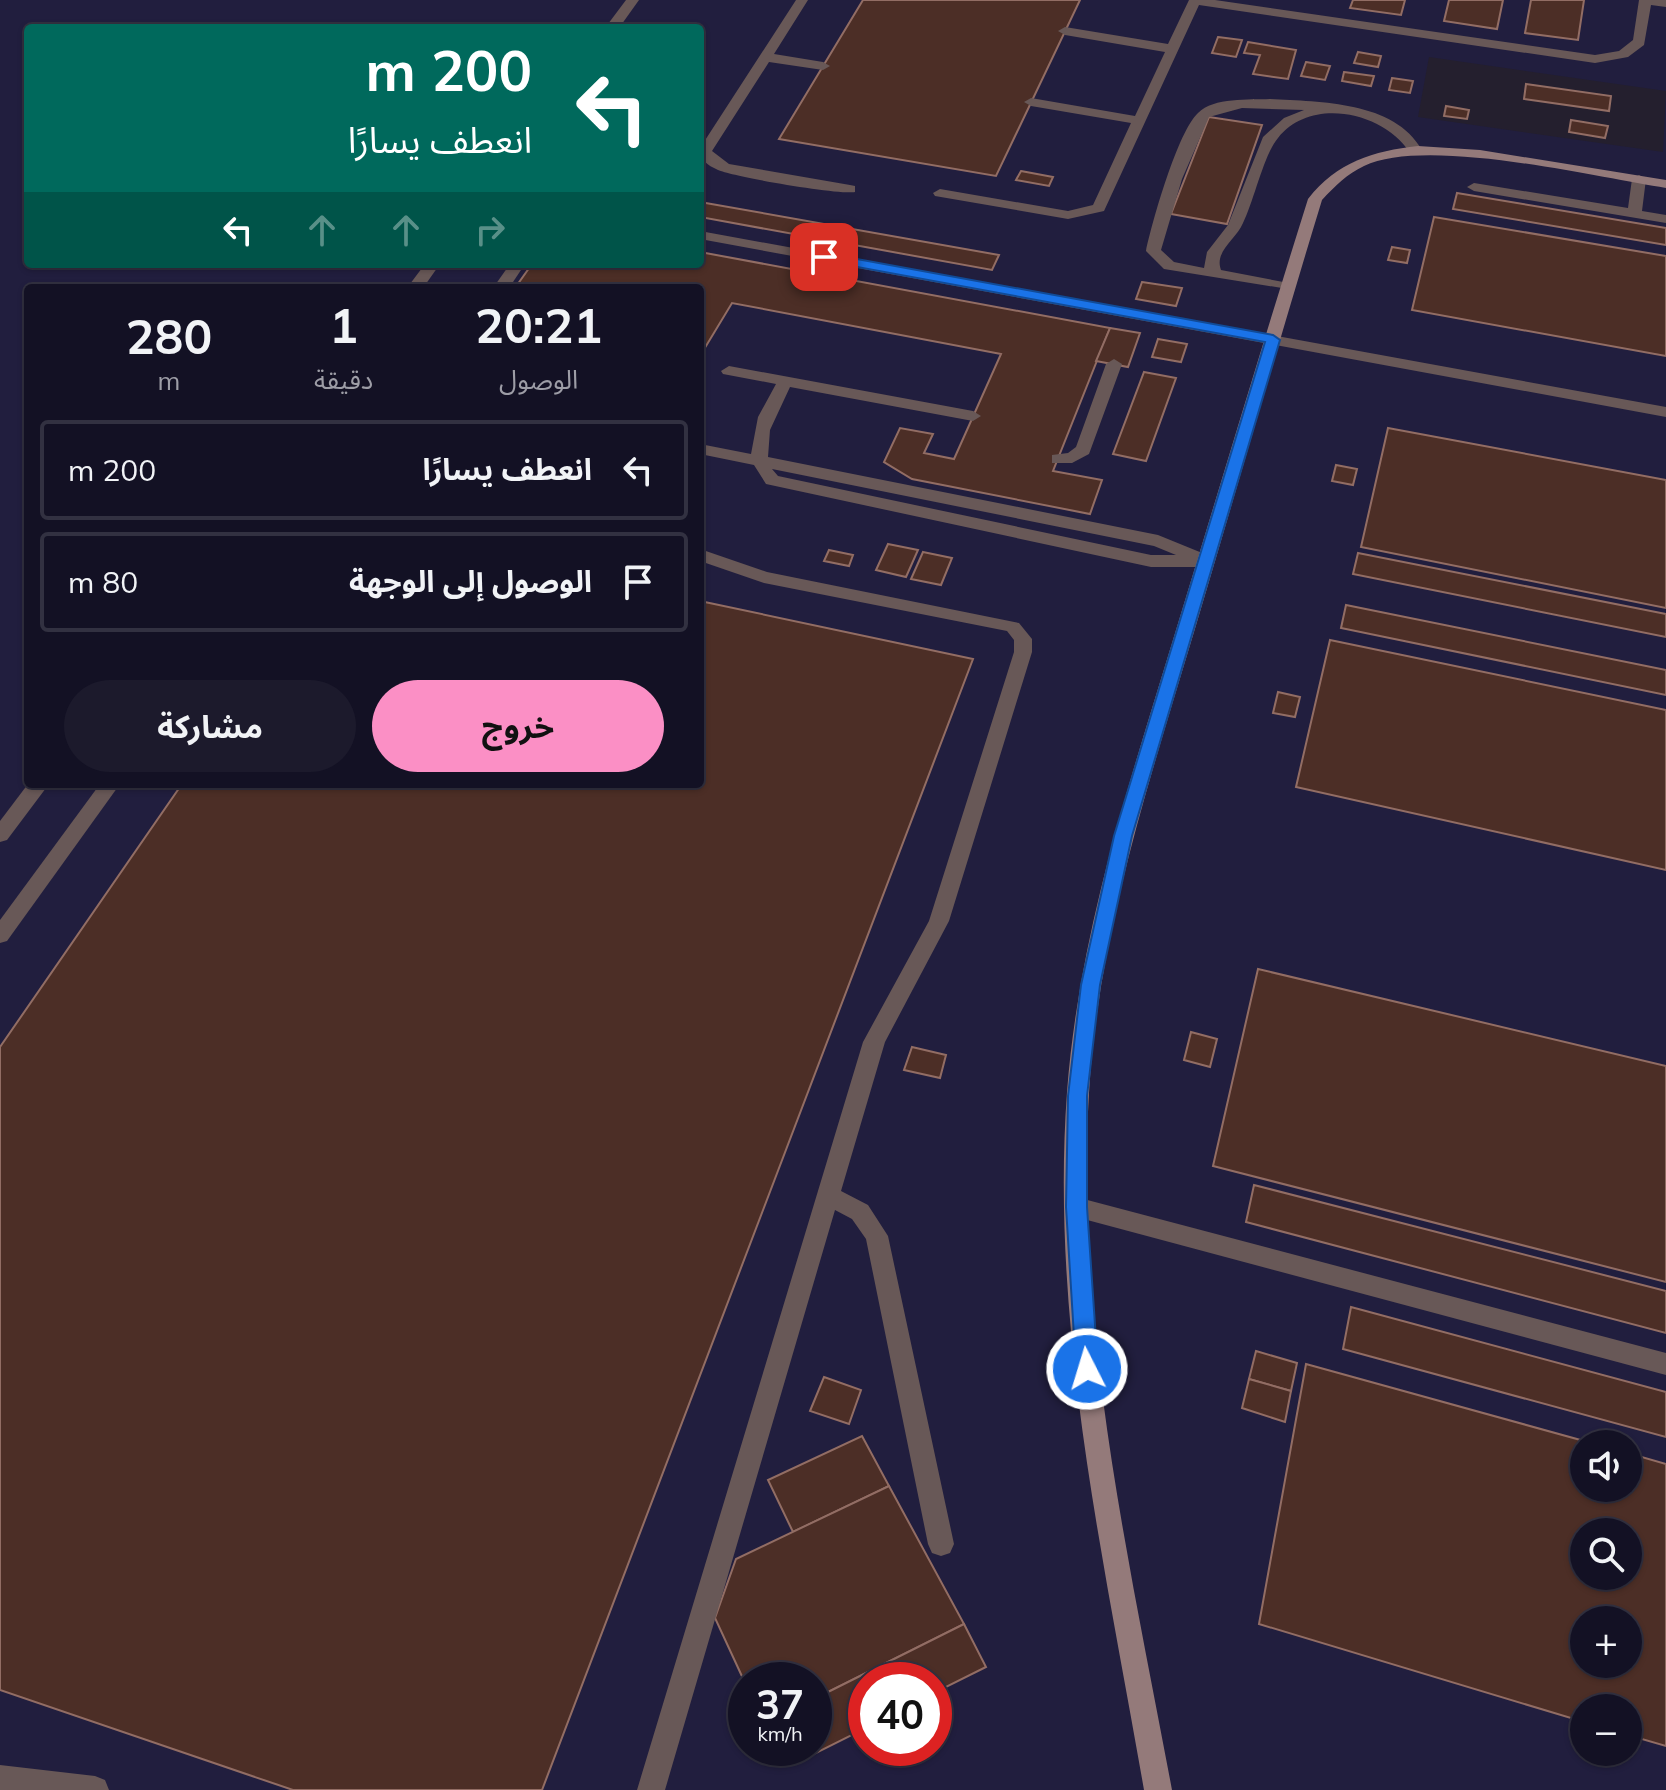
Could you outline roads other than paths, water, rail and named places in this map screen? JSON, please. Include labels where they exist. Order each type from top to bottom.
[{"type":"street","points":[[1158,1790],[1090,1396],[1076,1207],[1078,1096],[1086,1011],[1100,932],[1123,836],[1315,199],[1336,176],[1369,159],[1415,150],[1470,152],[1666,184]]},
{"type":"lane","points":[[615,24],[633,0]]},
{"type":"lane","points":[[802,0],[707,144],[708,158],[725,168],[850,189]]},
{"type":"lane","points":[[940,193],[1068,215],[1091,212],[1105,202],[1195,0],[1595,59],[1623,54],[1639,42],[1645,0],[1666,3]]},
{"type":"lane","points":[[1065,31],[1173,49]]},
{"type":"lane","points":[[765,57],[823,66]]},
{"type":"lane","points":[[1031,102],[1141,121]]},
{"type":"lane","points":[[1289,287],[1169,266],[1153,251],[1197,120],[1220,106],[1238,102],[1318,109],[1382,120],[1407,136],[1415,150]]},
{"type":"lane","points":[[1215,275],[1211,266],[1214,252],[1235,226],[1270,137],[1289,121],[1318,109]]},
{"type":"lane","points":[[1634,214],[1639,179]]},
{"type":"lane","points":[[1474,187],[1666,219]]},
{"type":"lane","points":[[704,236],[1666,412]]},
{"type":"lane","points":[[1126,331],[1132,314]]},
{"type":"lane","points":[[1058,459],[1072,458],[1083,450],[1114,364]]},
{"type":"lane","points":[[729,371],[973,416]]},
{"type":"lane","points":[[786,381],[764,423],[760,462],[763,472],[784,485],[1151,561],[1206,561]]},
{"type":"lane","points":[[704,450],[760,462]]},
{"type":"lane","points":[[651,1790],[886,1009],[926,951],[939,921],[1023,652],[1023,639],[1013,627],[764,577],[704,556]]},
{"type":"lane","points":[[0,835],[36,788]]},
{"type":"lane","points":[[0,935],[107,788]]},
{"type":"lane","points":[[829,1196],[860,1212],[877,1236],[941,1544]]},
{"type":"lane","points":[[1076,1207],[1666,1364]]},
{"type":"lane","points":[[0,1779],[95,1790]]}]
